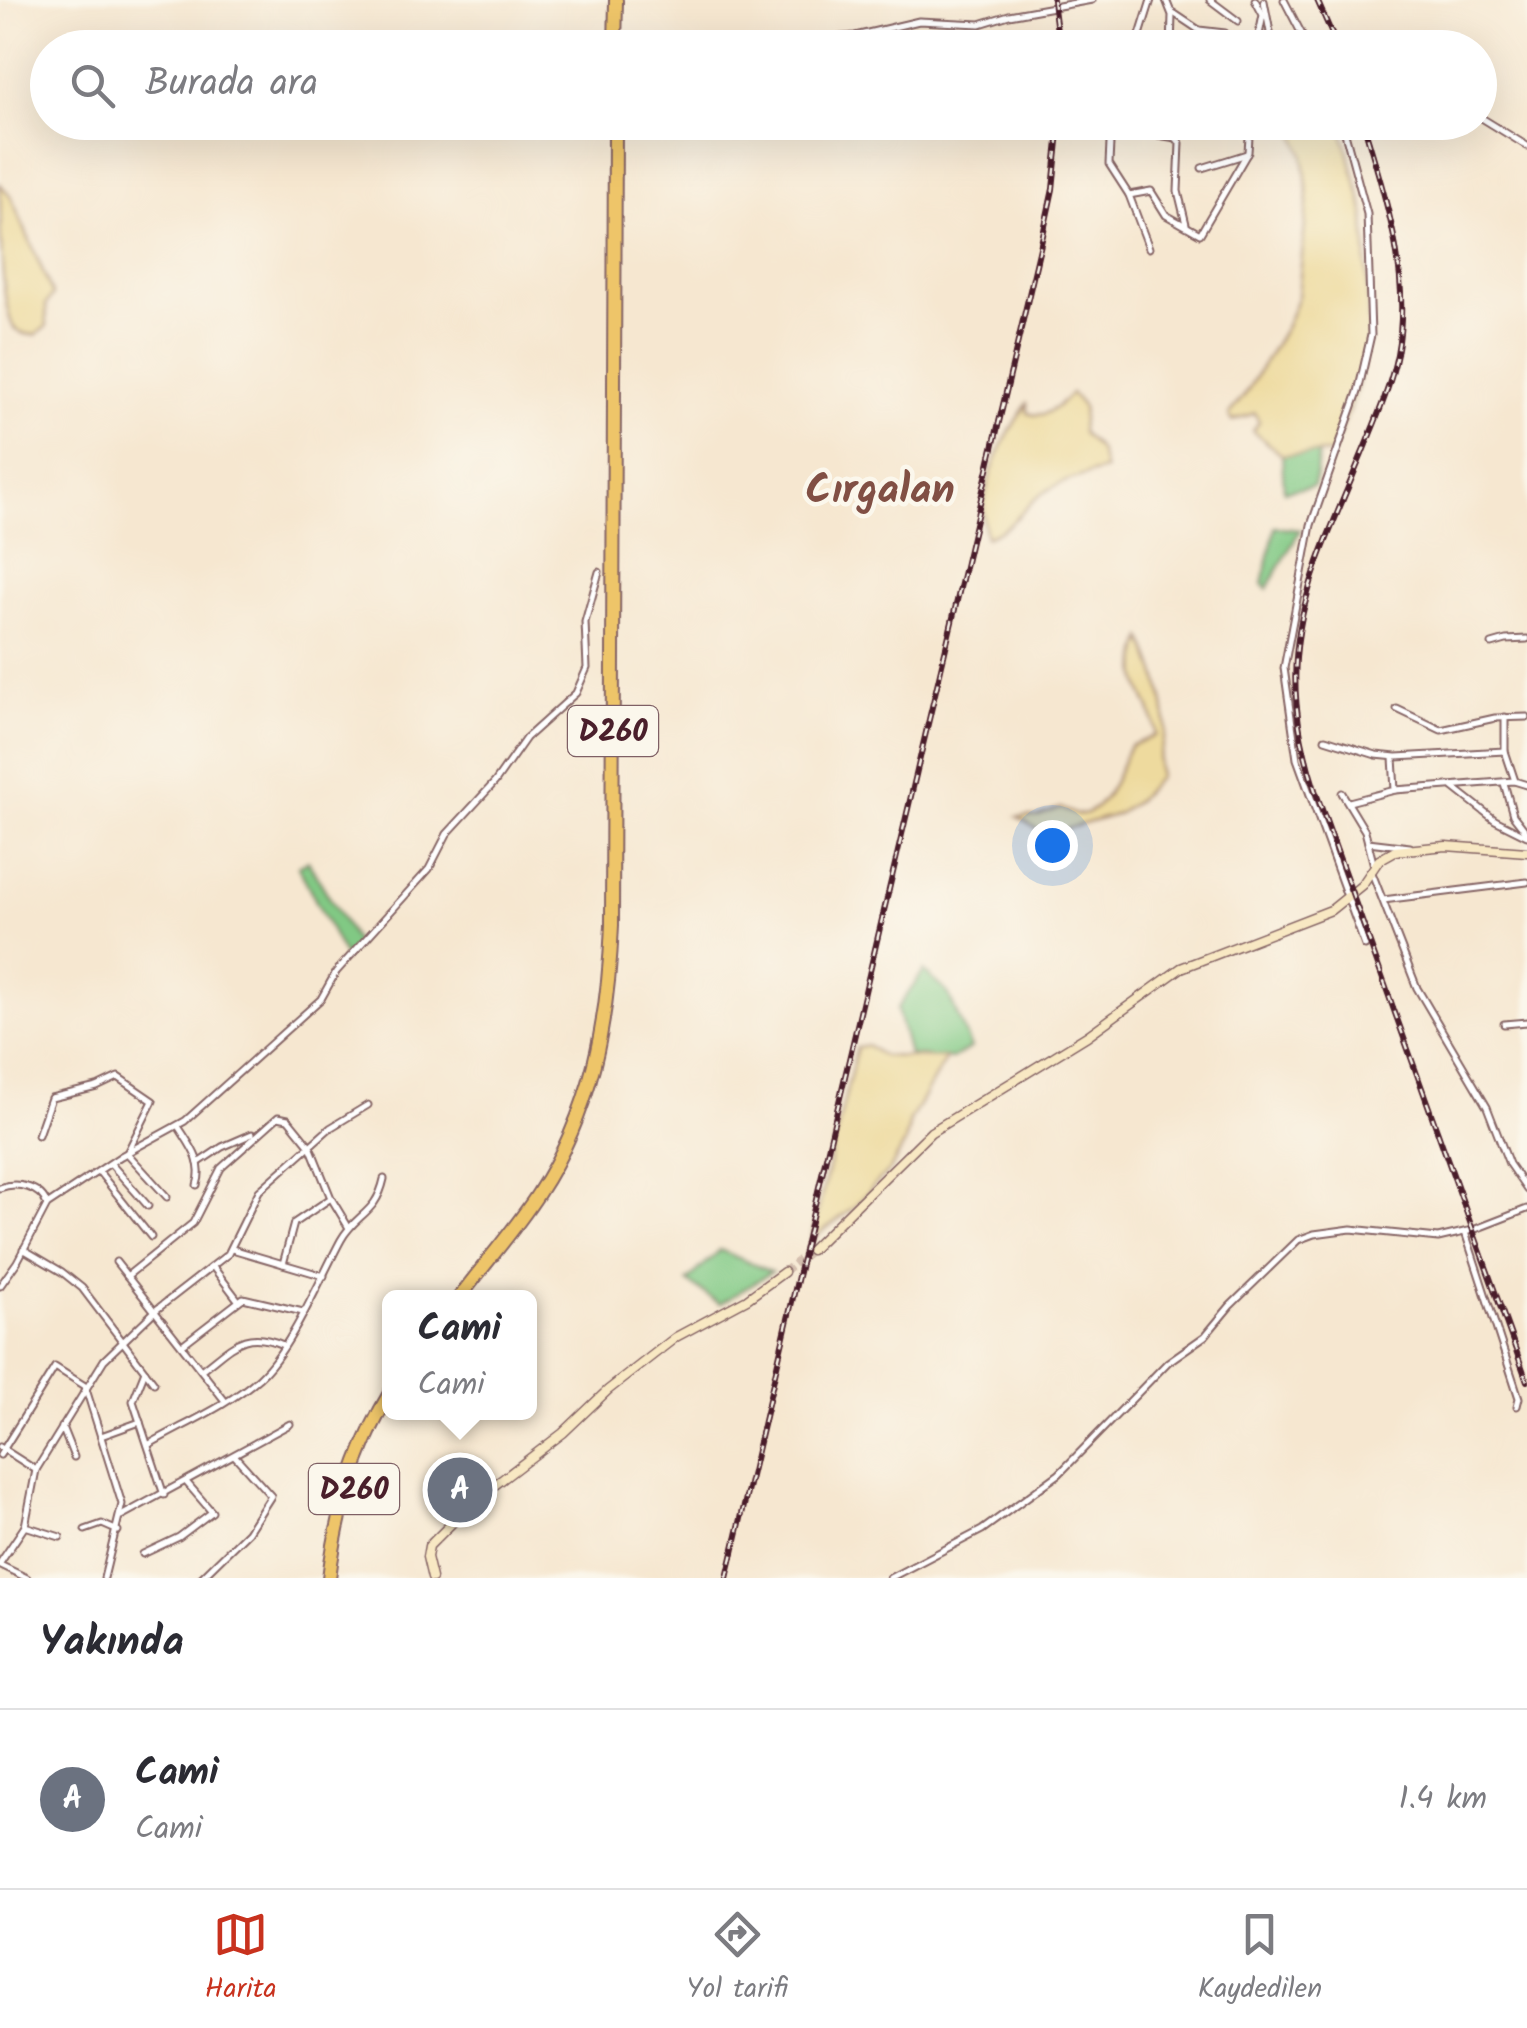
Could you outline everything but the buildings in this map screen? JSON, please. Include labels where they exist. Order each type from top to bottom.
[{"type":"highway","points":[[619,0],[619,30]]},
{"type":"highway","name":"D260","points":[[465,1290],[523,1217],[565,1147],[589,1089],[606,1008],[612,925],[618,140]]},
{"type":"highway","name":"D260","points":[[474,1290],[527,1222],[571,1151],[596,1088],[614,1006],[619,919],[618,140]]},
{"type":"highway","name":"D260","points":[[332,1578],[336,1530],[350,1477],[382,1410]]},
{"type":"highway","name":"D260","points":[[332,1578],[352,1494],[383,1420]]},
{"type":"street","points":[[881,30],[919,21],[976,24],[1092,0]]},
{"type":"street","points":[[1142,30],[1151,0]]},
{"type":"street","points":[[1166,0],[1182,22],[1199,30]]},
{"type":"street","points":[[1210,0],[1238,22]]},
{"type":"street","points":[[1255,0],[1263,3]]},
{"type":"street","points":[[1284,0],[1300,30]]},
{"type":"street","points":[[1261,30],[1263,3]]},
{"type":"street","points":[[1263,3],[1270,30]]},
{"type":"street","points":[[1172,12],[1172,30]]},
{"type":"street","points":[[1497,128],[1527,146]]},
{"type":"street","points":[[1109,140],[1108,160],[1129,195],[1148,248]]},
{"type":"street","points":[[1178,140],[1178,192],[1186,224]]},
{"type":"street","points":[[1129,195],[1150,190],[1166,214],[1200,234],[1246,154],[1248,140]]},
{"type":"street","points":[[1347,140],[1367,214],[1371,334],[1354,404],[1311,525],[1284,668],[1297,760],[1365,946]]},
{"type":"street","points":[[1202,168],[1246,154]]},
{"type":"street","points":[[0,1286],[48,1205],[178,1126],[322,999],[336,972],[429,868],[447,834],[503,772],[526,738],[573,697],[587,668],[585,622],[599,572]]},
{"type":"street","points":[[1492,644],[1527,639]]},
{"type":"street","points":[[1397,709],[1442,730],[1527,717]]},
{"type":"street","points":[[1505,718],[1506,751],[1515,782]]},
{"type":"street","points":[[1324,739],[1393,757],[1506,751]]},
{"type":"street","points":[[1393,757],[1395,790]]},
{"type":"street","points":[[1504,782],[1514,817],[1527,834]]},
{"type":"street","points":[[1349,802],[1395,790],[1504,782],[1527,785]]},
{"type":"street","points":[[1450,786],[1495,820],[1527,834]]},
{"type":"street","points":[[1342,792],[1368,842],[1372,868],[1417,988],[1487,1108],[1509,1164],[1527,1190]]},
{"type":"street","points":[[1368,842],[1527,852]]},
{"type":"street","points":[[810,1250],[932,1132],[1087,1036],[1159,982],[1200,959],[1332,910],[1387,854],[1410,847]]},
{"type":"street","points":[[1383,900],[1527,882]]},
{"type":"street","points":[[1504,1024],[1527,1022]]},
{"type":"street","points":[[38,1135],[50,1099],[97,1088],[120,1077],[153,1101],[127,1154]]},
{"type":"street","points":[[22,1577],[0,1564],[25,1526],[36,1470],[85,1386],[121,1340],[232,1249],[259,1192],[336,1123],[368,1105]]},
{"type":"street","points":[[126,1276],[193,1223],[218,1172],[274,1119],[284,1117],[310,1146],[349,1228]]},
{"type":"street","points":[[178,1126],[198,1163],[196,1184]]},
{"type":"street","points":[[198,1163],[259,1132]]},
{"type":"street","points":[[127,1154],[167,1197]]},
{"type":"street","points":[[111,1164],[148,1206]]},
{"type":"street","points":[[99,1172],[151,1237]]},
{"type":"street","points":[[148,1445],[225,1402],[263,1375],[349,1228],[376,1204],[384,1179]]},
{"type":"street","points":[[0,1188],[10,1185],[37,1190],[48,1205]]},
{"type":"street","points":[[282,1264],[294,1223],[332,1198]]},
{"type":"street","points":[[890,1578],[982,1530],[1059,1474],[1172,1358],[1205,1336],[1294,1243],[1314,1234],[1346,1230],[1438,1238],[1527,1209]]},
{"type":"street","points":[[1464,1232],[1520,1399],[1517,1406]]},
{"type":"street","points":[[232,1249],[324,1276]]},
{"type":"street","points":[[23,1250],[76,1282],[154,1383]]},
{"type":"street","points":[[116,1262],[225,1402]]},
{"type":"street","points":[[213,1267],[238,1300]]},
{"type":"street","points":[[432,1578],[427,1557],[429,1546],[484,1492],[563,1434],[608,1390],[676,1337],[746,1299],[784,1272]]},
{"type":"street","points":[[182,1345],[238,1300],[252,1298],[303,1312]]},
{"type":"street","points":[[201,1370],[248,1338],[262,1337],[283,1345]]},
{"type":"street","points":[[36,1470],[1,1450],[55,1368],[85,1386],[121,1498],[118,1531],[104,1578]]},
{"type":"street","points":[[145,1371],[134,1397],[164,1494]]},
{"type":"street","points":[[101,1436],[140,1422]]},
{"type":"street","points":[[121,1516],[290,1424]]},
{"type":"street","points":[[62,1426],[74,1457]]},
{"type":"street","points":[[202,1578],[248,1532],[270,1496],[235,1456]]},
{"type":"street","points":[[143,1554],[179,1537],[212,1512],[186,1483]]},
{"type":"street","points":[[85,1530],[104,1524],[118,1531]]},
{"type":"street","points":[[25,1526],[60,1536]]},
{"type":"green space","points":[[1319,452],[1314,486],[1284,491],[1282,455]]},
{"type":"green space","points":[[1275,527],[1300,530],[1267,589],[1263,584]]},
{"type":"green space","points":[[308,861],[357,944],[345,958],[298,866]]},
{"type":"green space","points":[[924,971],[948,993],[971,1048],[952,1059],[909,1055],[897,1009]]},
{"type":"green space","points":[[720,1250],[771,1272],[720,1304],[687,1281]]},
{"type":"sand","points":[[1298,140],[1345,140],[1365,213],[1369,335],[1356,393],[1332,453],[1282,455],[1253,431],[1259,422],[1255,413],[1232,421],[1229,414],[1286,326],[1298,296],[1308,194]]},
{"type":"sand","points":[[0,184],[11,197],[53,295],[46,305],[47,326],[36,335],[16,330],[9,316],[2,259]]},
{"type":"sand","points":[[1071,393],[1083,407],[1081,432],[1099,450],[1105,470],[1047,491],[1011,523],[986,537],[984,503],[988,485],[1000,450],[1018,418],[1027,404],[1028,413],[1040,415]]},
{"type":"sand","points":[[1143,638],[1165,712],[1159,777],[1118,814],[1046,835],[1018,817],[1038,816],[1060,808],[1075,814],[1095,808],[1110,789],[1130,746],[1156,735],[1137,670]]},
{"type":"sand","points":[[867,1045],[882,1056],[946,1058],[910,1121],[905,1143],[891,1168],[853,1208],[811,1240],[857,1047]]},
{"type":"tunnel","points":[[784,1272],[811,1250]]},
{"type":"railway","points":[[1053,0],[1057,30]]},
{"type":"railway","points":[[1317,0],[1330,30]]},
{"type":"railway","points":[[727,1578],[1043,235],[1058,140]]},
{"type":"railway","points":[[1368,140],[1394,237],[1401,324],[1386,393],[1312,580],[1296,656],[1296,696],[1302,741],[1315,790],[1527,1381]]},
{"type":"place","name":"Cami","points":[[460,1490]]},
{"type":"district","name":"Cırgalan","points":[[880,488]]}]
